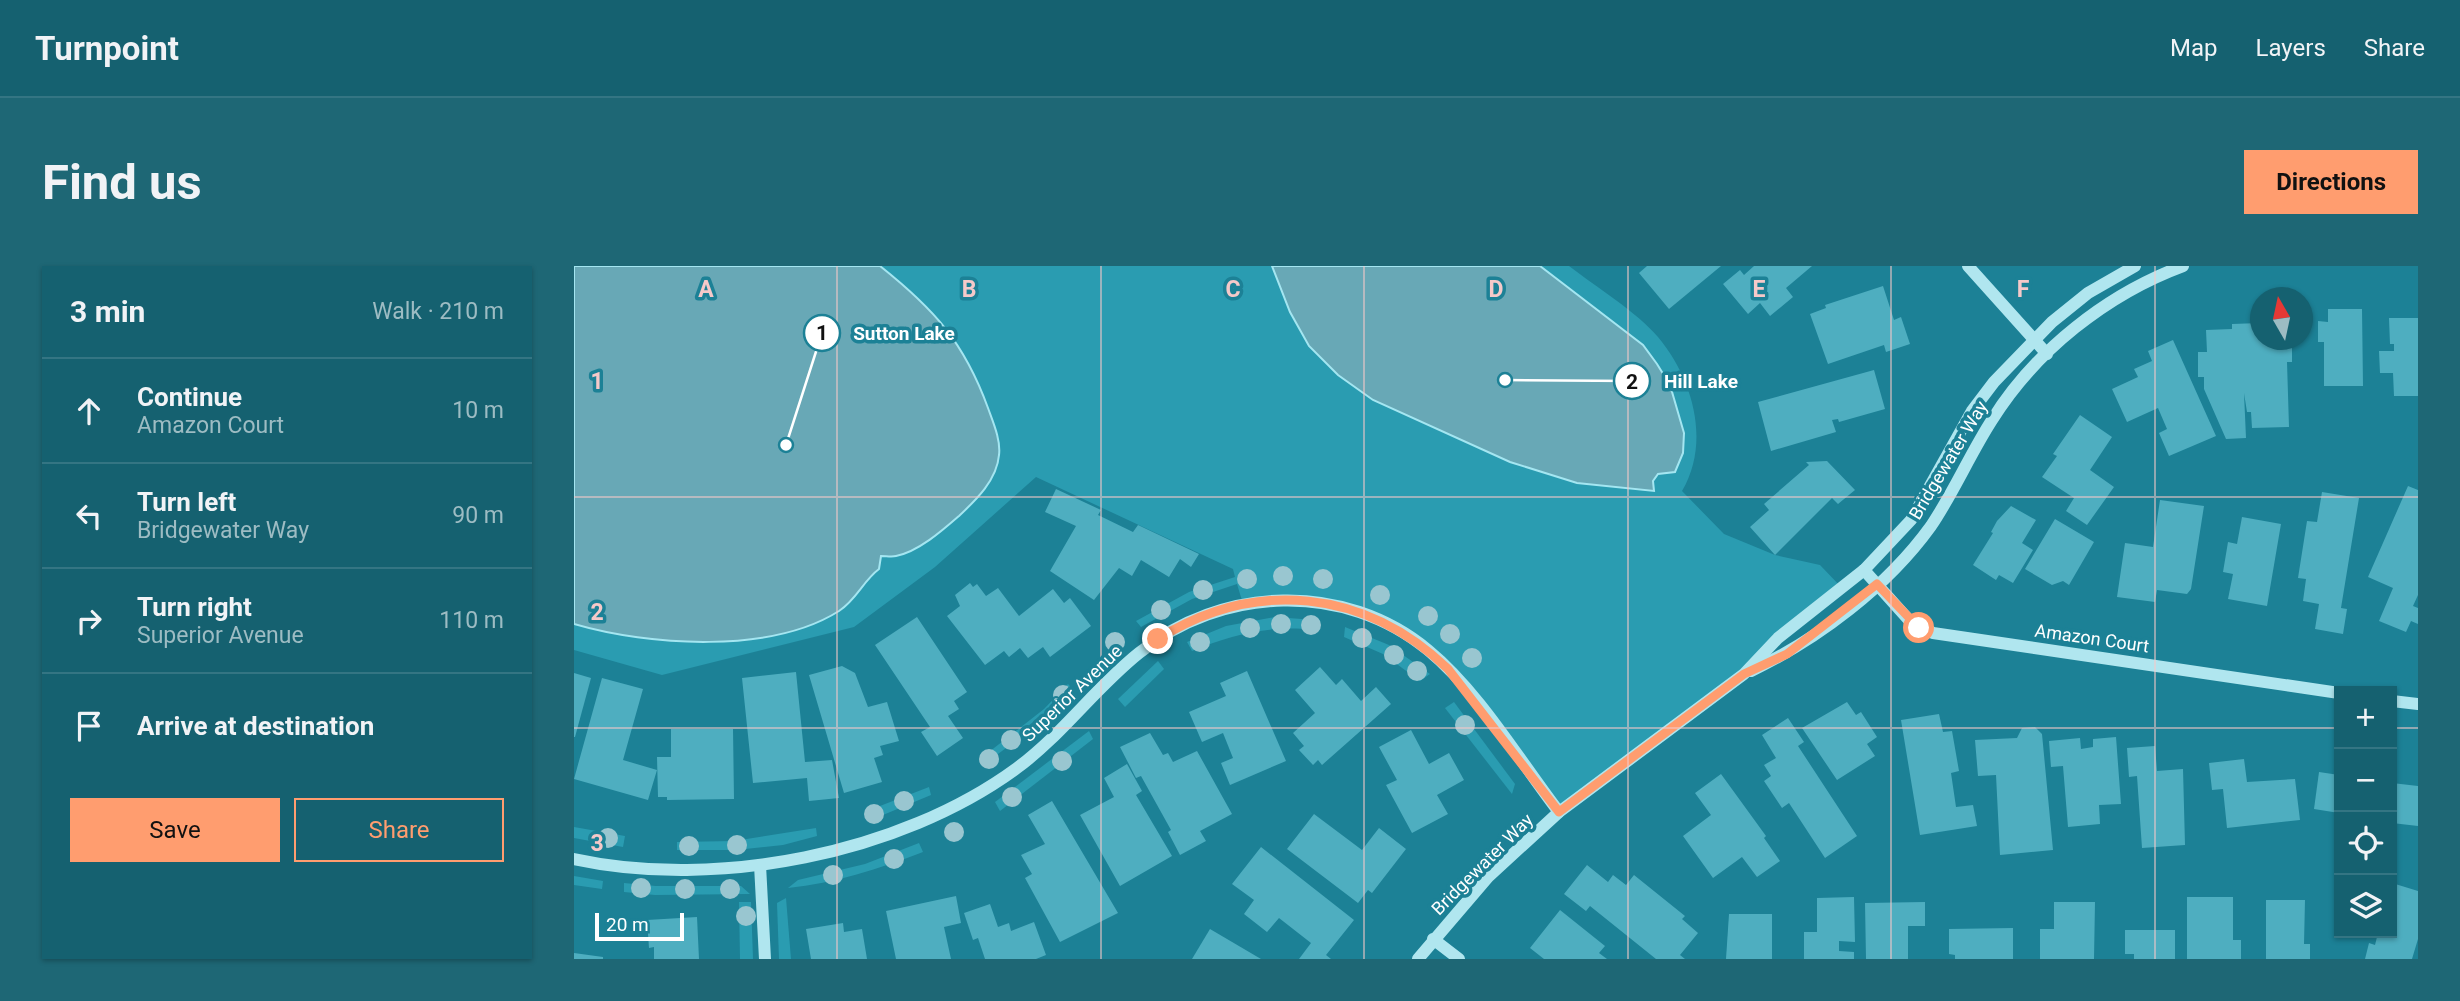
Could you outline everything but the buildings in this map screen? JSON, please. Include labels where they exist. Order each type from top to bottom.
[{"type":"street","points":[[1968,266],[2047,354]]},
{"type":"street","name":"Bridgewater Way","points":[[1418,959],[1488,877],[1559,812],[1744,674],[1779,638],[1864,570],[1911,520],[1972,411],[1994,382],[2033,339],[2088,293],[2135,266]]},
{"type":"street","name":"Bridgewater Way","points":[[1744,674],[1787,654],[1877,584],[1930,527],[1993,417],[2047,354],[2098,311],[2134,288],[2183,266]]},
{"type":"street","name":"Amazon Court","points":[[1864,570],[1908,620],[1933,633],[2334,692]]},
{"type":"street","name":"Superior Avenue","points":[[574,859],[596,864],[667,869],[760,865],[808,858],[873,840],[955,806],[1016,769],[1049,741],[1139,653],[1158,639],[1204,615],[1243,604],[1278,599],[1318,601],[1356,612],[1427,649],[1465,689],[1559,812]]},
{"type":"street","points":[[2397,702],[2418,704]]},
{"type":"street","points":[[760,865],[765,959]]},
{"type":"street","points":[[1433,939],[1459,959]]},
{"type":"shaded area","points":[[574,266],[1569,266],[1650,328],[1681,372],[1694,411],[1696,432],[1691,472],[1682,491],[1724,534],[1775,555],[1820,565],[1843,589],[1744,674],[1559,812],[1465,689],[1406,636],[1318,601],[1243,604],[1237,584],[1192,599],[1141,627],[1136,621],[1189,592],[1235,577],[1233,569],[1036,477],[935,567],[854,627],[662,675],[574,650]]},
{"type":"shaded area","points":[[574,266],[880,266],[932,312],[969,364],[998,437],[999,455],[990,481],[959,516],[930,540],[904,554],[881,556],[879,569],[851,601],[839,611],[811,625],[745,640],[709,642],[637,637],[574,624]]},
{"type":"shaded area","points":[[1272,266],[1540,266],[1643,345],[1657,364],[1670,385],[1684,433],[1683,453],[1675,472],[1658,474],[1653,481],[1654,491],[1577,483],[1510,462],[1373,400],[1338,375],[1309,346],[1290,312]]},
{"type":"shaded area","points":[[1275,617],[1315,620],[1314,630],[1252,632],[1192,651],[1187,642],[1226,626]]},
{"type":"shaded area","points":[[1345,627],[1389,645],[1430,674],[1420,681],[1383,654],[1344,637]]},
{"type":"shaded area","points":[[1158,661],[1164,669],[1125,707],[1118,699]]},
{"type":"shaded area","points":[[1068,684],[1075,692],[1048,717],[983,765],[980,759],[1044,709]]},
{"type":"shaded area","points":[[1454,702],[1515,784],[1512,794],[1445,708]]},
{"type":"shaded area","points":[[1089,731],[1093,739],[1000,811],[995,802]]},
{"type":"shaded area","points":[[929,787],[931,795],[871,820],[867,811]]},
{"type":"shaded area","points":[[574,827],[625,836],[623,847],[574,838]]},
{"type":"shaded area","points":[[816,828],[817,836],[783,845],[736,850],[677,850],[677,842],[734,841]]},
{"type":"shaded area","points":[[919,843],[923,852],[890,864],[840,879],[788,888],[798,880],[865,864]]},
{"type":"shaded area","points":[[574,876],[603,881],[602,889],[574,885]]},
{"type":"shaded area","points":[[624,883],[656,886],[741,886],[750,894],[655,895],[624,892]]},
{"type":"shaded area","points":[[786,898],[791,959],[779,959],[777,903]]},
{"type":"shaded area","points":[[739,902],[751,902],[753,959],[740,959]]},
{"type":"place","name":"Hill Lake","points":[[1505,380]]},
{"type":"place","name":"Sutton Lake","points":[[786,445]]},
{"type":"route","points":[[1158,639],[1204,615],[1243,604],[1278,599],[1318,601],[1382,623],[1427,649],[1448,669],[1559,812],[1744,674],[1787,654],[1877,584],[1908,620],[1919,628]]}]
